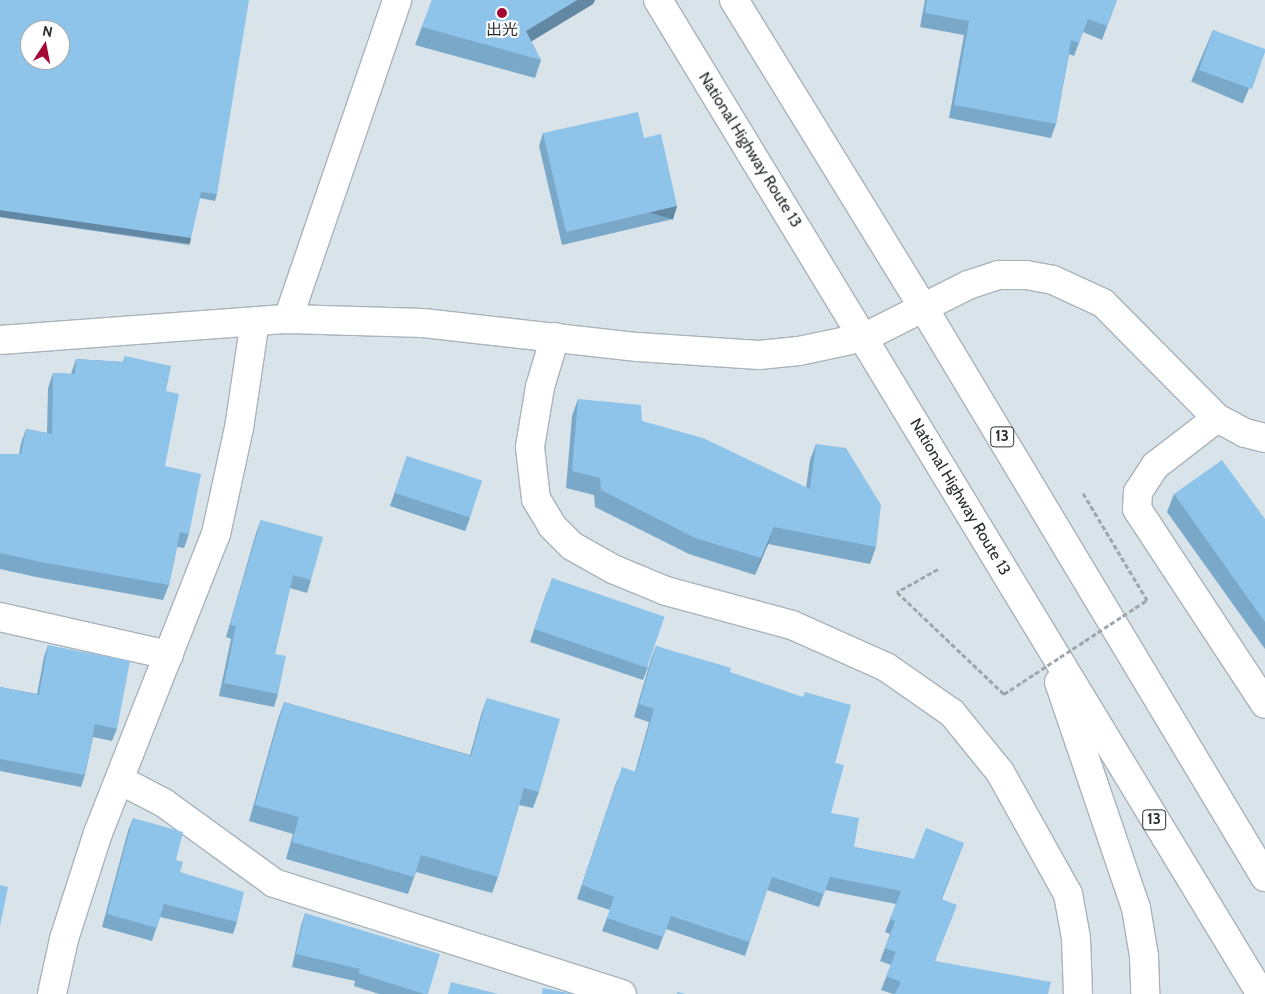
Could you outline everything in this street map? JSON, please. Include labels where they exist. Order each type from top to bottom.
[{"type":"main road","points":[[288,319],[397,0]]},
{"type":"main road","name":"National Highway Route 13","points":[[658,0],[865,337],[1048,645],[1261,994]]},
{"type":"main road","name":"13","points":[[734,0],[924,307],[1265,877]]},
{"type":"main road","points":[[0,340],[288,319],[424,323],[638,347],[759,355],[798,351],[865,337],[924,307],[999,275],[1053,280],[1103,303],[1217,418],[1245,433],[1265,438]]},
{"type":"main road","points":[[52,994],[64,939],[95,842],[216,534],[239,428],[255,321]]},
{"type":"main road","points":[[555,337],[540,387],[530,447],[536,499],[552,526],[572,546],[613,570],[666,591],[792,625],[886,667],[952,714],[1000,772],[1068,894],[1076,938],[1078,994]]},
{"type":"main road","points":[[1217,418],[1156,466],[1138,492],[1137,509],[1265,704]]},
{"type":"main road","points":[[0,617],[169,655]]},
{"type":"main road","points":[[1048,645],[1074,730],[1136,908],[1144,956],[1145,994]]},
{"type":"main road","points":[[120,780],[164,803],[274,884],[622,994]]},
{"type":"path","points":[[938,569],[897,592],[1004,694],[1147,600],[1083,493]]},
{"type":"building","points":[[0,0],[249,0],[217,194],[201,192],[191,238],[0,210]]},
{"type":"building","points":[[432,0],[577,0],[526,31],[541,60],[422,27]]},
{"type":"building","points":[[927,0],[1117,0],[1107,26],[1088,19],[1079,43],[1071,40],[1056,124],[954,105],[969,21],[925,13]]},
{"type":"building","points":[[1213,30],[1265,49],[1252,89],[1199,70]]},
{"type":"building","points":[[638,112],[644,138],[661,134],[677,206],[566,232],[543,133]]},
{"type":"building","points":[[125,356],[171,366],[166,391],[179,394],[165,466],[201,474],[189,534],[180,532],[169,585],[0,553],[0,454],[21,454],[26,429],[52,434],[53,373],[75,374],[76,359],[124,362]]},
{"type":"building","points":[[578,399],[641,405],[642,421],[703,438],[810,489],[816,444],[846,448],[881,505],[876,547],[774,527],[761,558],[695,538],[601,490],[600,478],[572,471]]},
{"type":"building","points":[[407,456],[482,480],[470,518],[395,493]]},
{"type":"building","points":[[1222,460],[1265,519],[1265,622],[1174,494]]},
{"type":"building","points":[[261,520],[323,537],[311,580],[293,575],[275,654],[286,656],[278,694],[224,683],[236,626],[230,625]]},
{"type":"building","points":[[552,578],[665,617],[647,668],[534,629]]},
{"type":"building","points":[[48,645],[130,661],[117,729],[95,724],[85,775],[0,759],[0,687],[39,695]]},
{"type":"building","points":[[656,646],[731,668],[730,672],[803,697],[805,692],[851,705],[835,763],[844,765],[831,813],[859,818],[854,847],[914,859],[926,828],[964,843],[941,899],[957,905],[935,961],[1051,982],[1048,994],[895,994],[901,982],[886,976],[896,952],[885,948],[895,921],[890,919],[901,891],[830,877],[824,894],[772,877],[749,942],[671,916],[663,937],[607,918],[614,897],[582,885],[622,767],[636,772],[654,709],[639,704]]},
{"type":"building","points":[[487,698],[560,719],[539,792],[524,788],[498,877],[421,855],[414,877],[292,842],[299,817],[255,805],[284,702],[471,756]]},
{"type":"building","points":[[133,818],[183,832],[176,860],[183,862],[180,872],[244,892],[237,922],[164,904],[157,928],[107,914]]},
{"type":"building","points":[[0,885],[8,887],[0,926]]},
{"type":"building","points":[[305,913],[440,954],[428,994],[358,973],[360,969],[296,954]]},
{"type":"building","points":[[451,982],[498,994],[448,994]]},
{"type":"building","points":[[543,988],[573,994],[542,994]]},
{"type":"place","name":"出光","points":[[502,13]]}]
